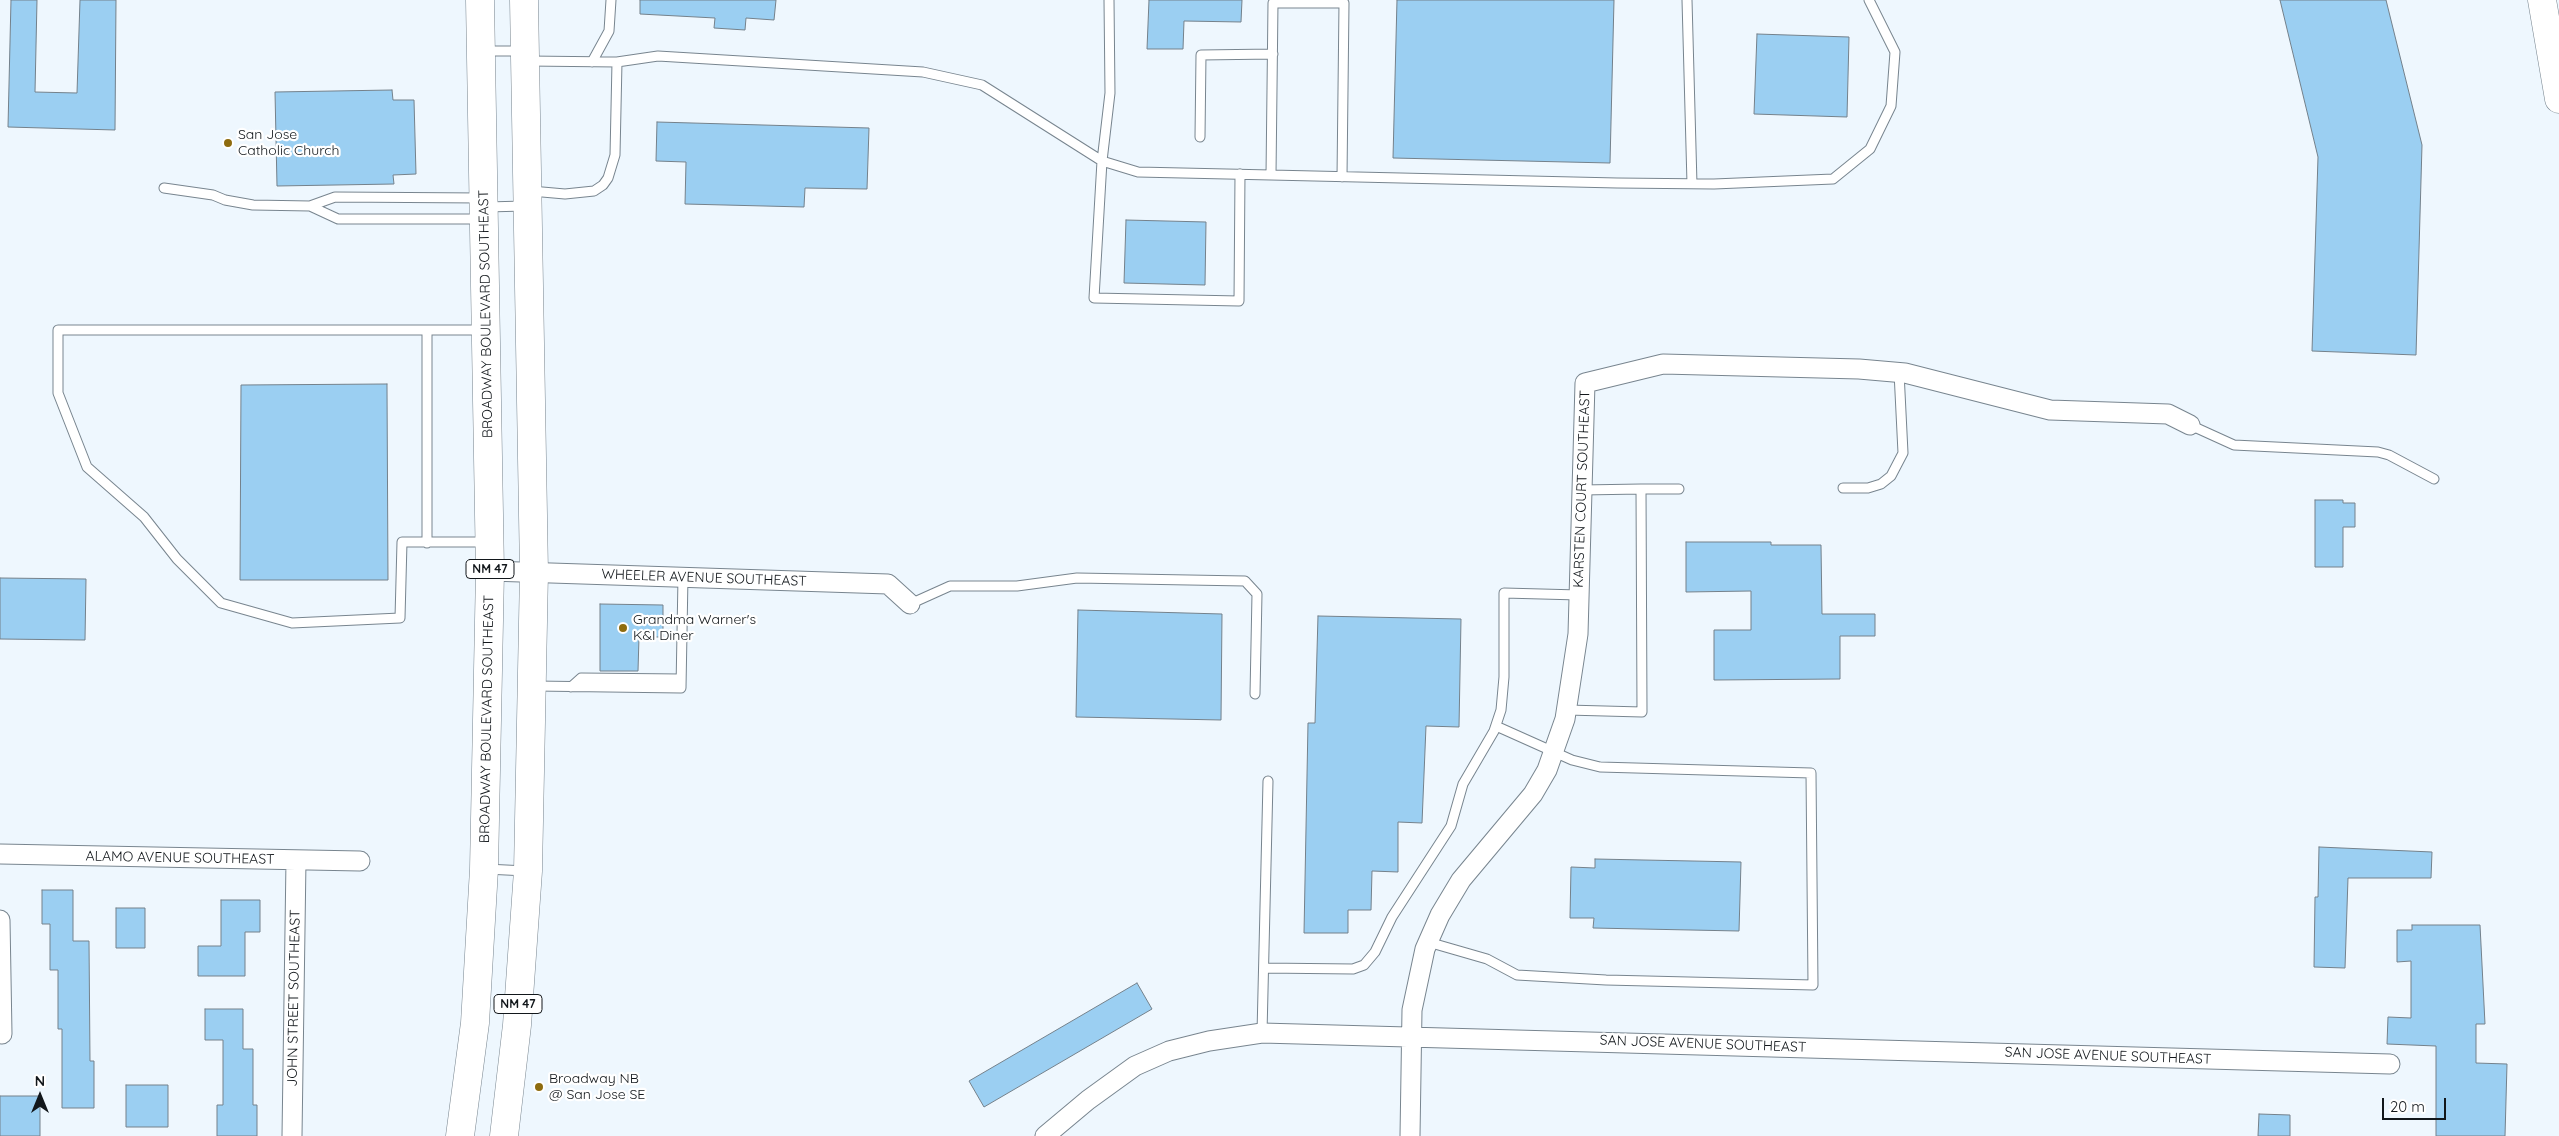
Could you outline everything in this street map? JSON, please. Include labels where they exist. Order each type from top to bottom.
[{"type":"main road","name":"BROADWAY BOULEVARD SOUTHEAST","points":[[460,1136],[475,1023],[484,869],[490,571],[480,0]]},
{"type":"main road","name":"NM 47","points":[[504,1136],[517,1025],[528,871],[530,686],[534,572],[524,0]]},
{"type":"main road","points":[[2542,0],[2559,99]]},
{"type":"street","name":"KARSTEN COURT SOUTHEAST","points":[[1410,1136],[1410,1036],[1412,1010],[1428,942],[1440,915],[1461,880],[1528,801],[1547,770],[1567,710],[1578,634],[1585,383],[1663,364],[1859,369],[1899,372],[2050,410],[2168,414],[2190,425]]},
{"type":"street","name":"WHEELER AVENUE SOUTHEAST","points":[[490,571],[888,584],[910,604]]},
{"type":"street","name":"ALAMO AVENUE SOUTHEAST","points":[[0,854],[360,861]]},
{"type":"street","name":"JOHN STREET SOUTHEAST","points":[[292,1136],[296,860]]},
{"type":"street","points":[[0,920],[2,1034]]},
{"type":"street","name":"SAN JOSE AVENUE SOUTHEAST","points":[[1045,1136],[1094,1095],[1135,1066],[1169,1051],[1209,1040],[1262,1033],[2390,1064]]},
{"type":"lane","points":[[592,62],[609,31],[611,0]]},
{"type":"lane","points":[[1109,0],[1110,93],[1102,161],[1094,298],[1239,301],[1240,174]]},
{"type":"lane","points":[[1687,0],[1692,184]]},
{"type":"lane","points":[[482,51],[592,62],[617,62],[658,56],[923,72],[982,85],[1102,161],[1138,172],[1692,184],[1833,179],[1870,149],[1891,106],[1895,52],[1869,0]]},
{"type":"lane","points":[[1271,175],[1273,3],[1294,1],[1344,3],[1342,177]]},
{"type":"lane","points":[[1200,136],[1201,55],[1273,54]]},
{"type":"lane","points":[[310,206],[338,219],[484,208],[528,198],[594,191],[603,186],[608,178],[615,155],[617,62]]},
{"type":"lane","points":[[164,188],[213,195],[225,200],[253,205],[310,206],[335,197],[484,208]]},
{"type":"lane","points":[[487,330],[58,330],[58,393],[86,467],[144,517],[177,558],[221,602],[292,623],[400,618],[402,542],[490,542]]},
{"type":"lane","points":[[427,330],[427,543]]},
{"type":"lane","points":[[1843,488],[1868,488],[1881,484],[1891,476],[1903,453],[1899,372]]},
{"type":"lane","points":[[2190,425],[2234,445],[2378,452],[2389,455],[2434,479]]},
{"type":"lane","points":[[1567,710],[1642,712],[1641,489]]},
{"type":"lane","points":[[1582,490],[1679,489]]},
{"type":"lane","points":[[530,686],[681,688],[683,577]]},
{"type":"lane","points":[[910,604],[950,586],[1017,586],[1077,578],[1246,581],[1257,594],[1255,694]]},
{"type":"lane","points":[[1264,968],[1353,969],[1364,965],[1375,952],[1392,918],[1451,826],[1463,784],[1480,758],[1496,726],[1501,710],[1504,677],[1504,593],[1579,596]]},
{"type":"lane","points":[[1428,942],[1487,959],[1517,975],[1606,980],[1813,985],[1811,774],[1600,767],[1572,760],[1496,726]]},
{"type":"lane","points":[[1262,1033],[1268,781]]},
{"type":"lane","points":[[484,869],[528,871]]},
{"type":"building","points":[[11,0],[37,0],[35,92],[77,93],[80,0],[116,0],[115,130],[8,127]]},
{"type":"building","points":[[640,0],[776,0],[774,20],[746,18],[745,30],[714,28],[715,18],[640,14]]},
{"type":"building","points":[[1149,0],[1242,0],[1241,22],[1184,21],[1183,49],[1147,49]]},
{"type":"building","points":[[1397,0],[1614,0],[1610,163],[1393,158]]},
{"type":"building","points":[[2280,0],[2386,0],[2422,145],[2416,355],[2312,351],[2318,157]]},
{"type":"building","points":[[1757,34],[1849,37],[1847,117],[1754,114]]},
{"type":"building","points":[[392,90],[393,100],[414,100],[416,174],[393,175],[394,184],[277,186],[275,92]]},
{"type":"building","points":[[657,122],[869,128],[867,189],[805,188],[804,207],[685,204],[686,162],[656,161]]},
{"type":"building","points":[[1126,220],[1206,222],[1205,285],[1124,283]]},
{"type":"building","points":[[387,384],[388,580],[240,580],[241,385]]},
{"type":"building","points":[[2315,500],[2343,500],[2343,503],[2355,503],[2355,527],[2343,527],[2343,567],[2315,567]]},
{"type":"building","points":[[1686,542],[1771,542],[1771,545],[1821,545],[1822,614],[1875,614],[1875,636],[1840,636],[1840,679],[1714,680],[1714,630],[1751,630],[1751,591],[1686,592]]},
{"type":"building","points":[[0,578],[86,579],[85,640],[0,639]]},
{"type":"building","points":[[600,604],[663,605],[663,637],[639,637],[638,671],[600,671]]},
{"type":"building","points":[[1078,610],[1222,614],[1221,720],[1076,717]]},
{"type":"building","points":[[1318,616],[1461,619],[1459,727],[1426,726],[1422,823],[1398,822],[1398,872],[1372,871],[1371,910],[1348,910],[1348,933],[1304,933],[1308,723],[1315,723]]},
{"type":"building","points":[[2319,847],[2432,852],[2431,878],[2348,878],[2345,968],[2314,967],[2315,897],[2318,897]]},
{"type":"building","points":[[1595,859],[1741,862],[1739,931],[1593,928],[1594,918],[1570,918],[1571,867],[1595,868]]},
{"type":"building","points":[[42,890],[73,890],[73,941],[89,941],[90,1061],[94,1061],[94,1108],[62,1108],[62,1029],[58,1029],[58,970],[50,970],[50,924],[42,924]]},
{"type":"building","points":[[221,900],[260,900],[260,932],[245,932],[245,976],[198,976],[198,946],[221,946]]},
{"type":"building","points":[[116,908],[145,908],[145,948],[116,948]]},
{"type":"building","points":[[2412,925],[2480,925],[2485,1024],[2476,1024],[2476,1063],[2507,1064],[2505,1136],[2436,1136],[2436,1046],[2387,1044],[2388,1017],[2411,1018],[2411,961],[2397,962],[2397,930],[2412,930]]},
{"type":"building","points":[[1137,983],[1152,1009],[984,1107],[969,1081]]},
{"type":"building","points":[[205,1009],[243,1009],[243,1049],[253,1049],[253,1105],[257,1105],[257,1136],[217,1136],[217,1105],[223,1105],[223,1040],[205,1040]]},
{"type":"building","points":[[126,1085],[168,1085],[168,1127],[126,1127]]},
{"type":"building","points":[[0,1096],[40,1096],[40,1136],[0,1136]]},
{"type":"building","points":[[2259,1114],[2290,1115],[2290,1136],[2258,1136]]},
{"type":"place","name":"San Jose Catholic Church","points":[[228,143]]},
{"type":"place","name":"Grandma Warner's K&I Diner","points":[[623,628]]},
{"type":"place","name":"Broadway NB @ San Jose SE","points":[[539,1087]]}]
